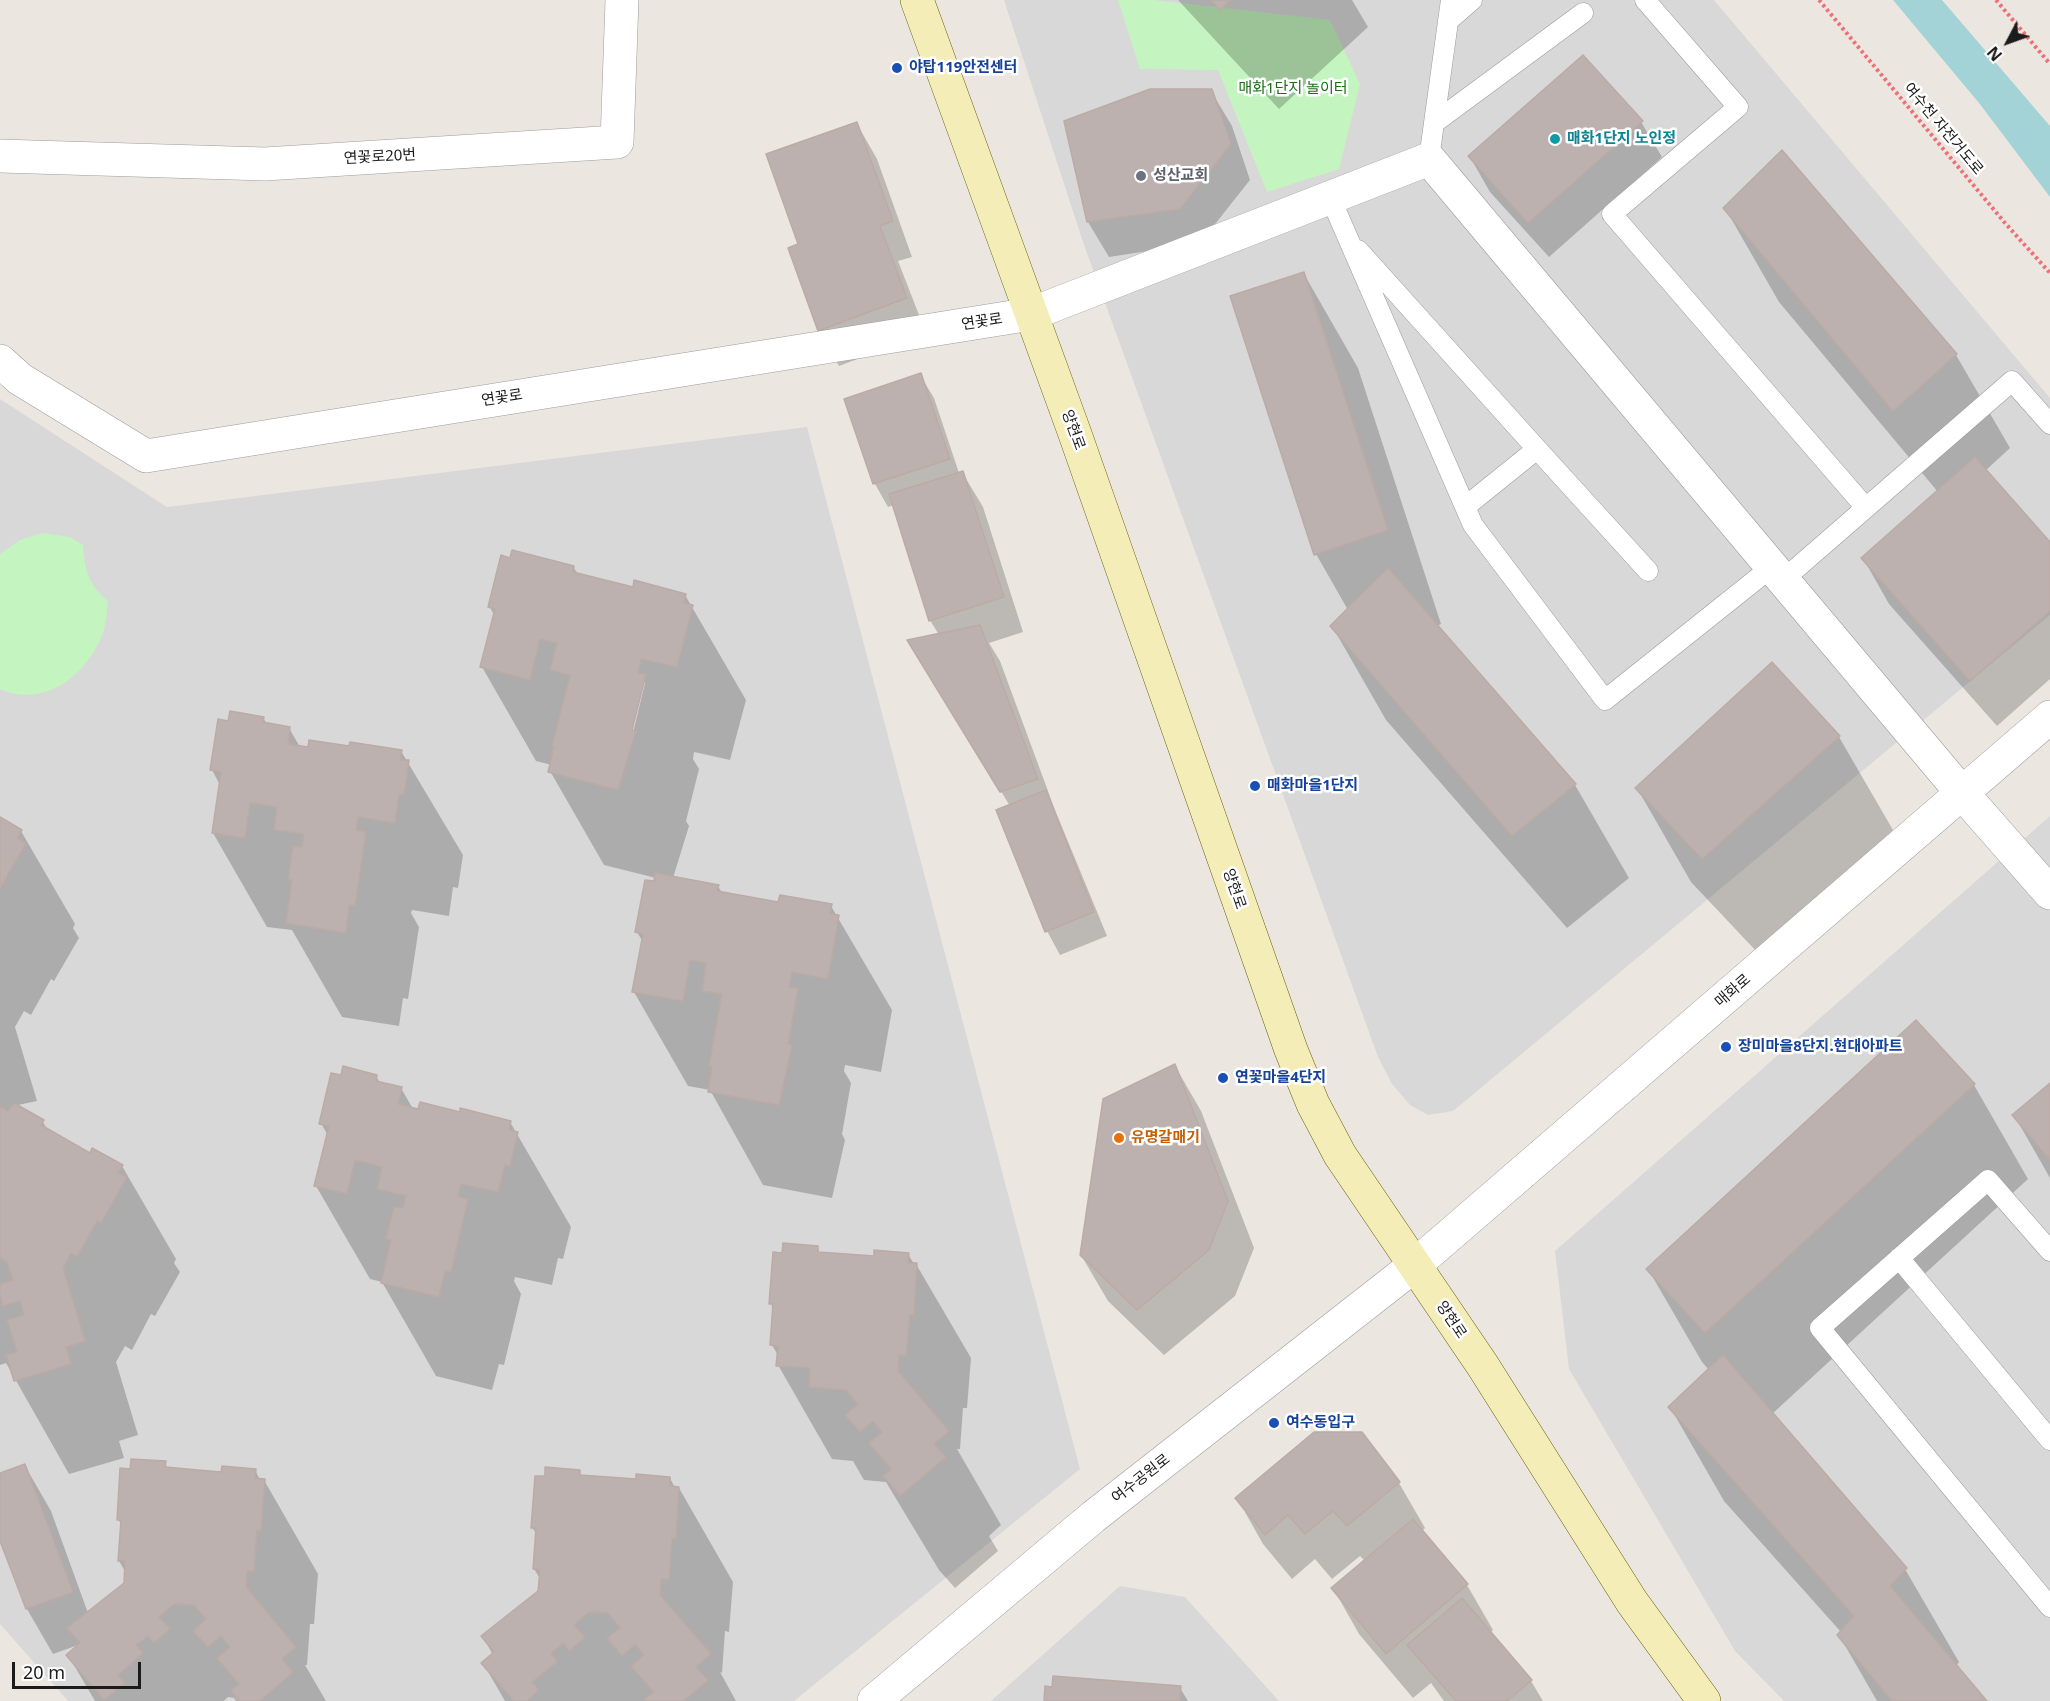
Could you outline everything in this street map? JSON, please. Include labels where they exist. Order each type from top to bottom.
[{"type":"main road","name":"양현로","points":[[917,0],[1031,314],[1291,1050],[1313,1104],[1340,1155],[1483,1366],[1632,1602],[1704,1701]]},
{"type":"street","name":"연꽃로20번","points":[[0,156],[265,164],[617,142],[622,0]]},
{"type":"street","name":"연꽃로","points":[[0,361],[20,379],[146,456],[1031,314],[1429,159]]},
{"type":"street","points":[[1429,159],[1962,794],[2050,893]]},
{"type":"street","name":"매화로","points":[[1415,1265],[2050,717]]},
{"type":"street","name":"여수공원로","points":[[874,1701],[1093,1517],[1415,1265]]},
{"type":"lane","points":[[1429,159],[1451,0]]},
{"type":"lane","points":[[1448,21],[1472,0]]},
{"type":"lane","points":[[1646,0],[1738,107],[1612,214],[1866,508]]},
{"type":"lane","points":[[1434,123],[1583,13]]},
{"type":"lane","points":[[1330,197],[1473,525],[1605,700],[1866,508],[2012,381],[2050,424]]},
{"type":"lane","points":[[1347,237],[1648,571]]},
{"type":"lane","points":[[1465,507],[1537,448]]},
{"type":"lane","points":[[2050,1251],[1988,1179],[1820,1328],[2050,1607]]},
{"type":"lane","points":[[1899,1258],[2050,1440]]},
{"type":"path","name":"여수천 자전거도로","points":[[1819,0],[2005,223],[2050,273]]},
{"type":"path","points":[[1996,0],[2050,64]]},
{"type":"shaded area","name":"매화마을1단지","points":[[1004,0],[1714,0],[2050,398],[2050,615],[1453,1111],[1428,1115],[1410,1105],[1392,1084],[1378,1057],[1083,242]]},
{"type":"shaded area","points":[[0,399],[167,507],[807,427],[1080,1469],[794,1701],[68,1701],[0,1624]]},
{"type":"shaded area","points":[[2050,816],[2050,1701],[1784,1701],[1735,1651],[1569,1369],[1555,1251]]},
{"type":"shaded area","points":[[1120,1586],[1185,1597],[1279,1701],[991,1701]]},
{"type":"green space","name":"매화1단지 놀이터","points":[[1118,0],[1153,0],[1330,20],[1360,84],[1339,169],[1267,192],[1218,70],[1140,69]]},
{"type":"green space","points":[[42,533],[70,537],[83,545],[85,562],[92,583],[108,601],[106,621],[96,648],[75,674],[48,691],[33,695],[17,694],[0,689],[0,554],[20,540]]},
{"type":"water","points":[[1893,0],[1942,0],[2050,126],[2050,197],[1979,103]]},
{"type":"building","points":[[1211,0],[1230,0],[1220,10]]},
{"type":"building","name":"매화1단지 노인정","points":[[1583,55],[1643,121],[1528,223],[1468,156]]},
{"type":"building","name":"성산교회","points":[[1150,89],[1212,89],[1231,144],[1180,209],[1087,222],[1064,121]]},
{"type":"building","points":[[857,122],[893,221],[880,226],[907,298],[818,331],[788,248],[798,244],[766,154]]},
{"type":"building","points":[[1782,150],[1957,354],[1893,411],[1723,208]]},
{"type":"building","points":[[1304,272],[1388,530],[1314,555],[1230,296]]},
{"type":"building","points":[[921,373],[950,459],[873,484],[844,399]]},
{"type":"building","points":[[1975,457],[2050,542],[2050,611],[1970,681],[1861,558]]},
{"type":"building","points":[[963,471],[1004,597],[929,621],[889,494]]},
{"type":"building","points":[[512,550],[574,566],[573,572],[633,587],[634,580],[686,594],[684,603],[693,605],[677,667],[641,659],[638,673],[646,674],[632,730],[636,731],[618,790],[548,772],[554,747],[552,746],[570,675],[550,670],[557,643],[540,639],[530,680],[480,667],[495,609],[488,607],[501,555],[510,558]]},
{"type":"building","points":[[1388,568],[1576,784],[1512,836],[1330,626]]},
{"type":"building","points":[[980,625],[1038,779],[1000,792],[907,640]]},
{"type":"building","points":[[1772,662],[1840,736],[1702,859],[1635,788]]},
{"type":"building","points":[[230,711],[264,717],[263,722],[290,727],[288,744],[308,747],[309,740],[349,746],[350,742],[402,750],[400,760],[409,760],[404,795],[399,794],[395,823],[358,817],[356,830],[366,832],[355,906],[349,905],[346,933],[286,923],[292,880],[288,880],[293,846],[302,847],[304,834],[274,830],[277,807],[250,803],[245,838],[212,833],[221,772],[210,770],[218,719],[228,721]]},
{"type":"building","points":[[1046,790],[1094,912],[1045,932],[996,810]]},
{"type":"building","points":[[0,817],[22,830],[17,838],[26,843],[0,888]]},
{"type":"building","points":[[655,873],[719,885],[717,891],[778,902],[780,895],[832,904],[830,914],[839,915],[828,979],[792,972],[789,987],[798,988],[788,1044],[792,1045],[779,1105],[708,1092],[712,1067],[709,1066],[722,994],[702,991],[706,963],[690,960],[683,1001],[632,992],[643,934],[635,932],[645,880],[654,881]]},
{"type":"building","points":[[1916,1020],[1975,1084],[1705,1333],[1646,1269]]},
{"type":"building","points":[[1175,1064],[1228,1201],[1209,1250],[1137,1310],[1080,1255],[1103,1099]]},
{"type":"building","points":[[343,1066],[377,1075],[376,1081],[402,1087],[398,1104],[418,1109],[420,1102],[460,1112],[460,1108],[511,1121],[509,1130],[518,1132],[510,1166],[505,1165],[498,1192],[461,1184],[458,1196],[468,1199],[451,1272],[445,1271],[439,1297],[381,1283],[391,1240],[386,1239],[394,1207],[403,1208],[406,1196],[377,1189],[382,1167],[355,1160],[347,1194],[314,1186],[329,1126],[319,1124],[331,1073],[341,1075]]},
{"type":"building","points":[[2050,1083],[2050,1160],[2012,1115]]},
{"type":"building","points":[[14,1103],[44,1120],[41,1125],[90,1153],[92,1148],[123,1165],[118,1173],[127,1177],[101,1223],[97,1221],[77,1257],[71,1253],[63,1268],[85,1341],[66,1347],[71,1364],[14,1381],[6,1355],[17,1352],[7,1320],[24,1315],[20,1301],[3,1306],[0,1295],[0,1284],[13,1280],[7,1262],[0,1257],[0,1107],[8,1111]]},
{"type":"building","points":[[783,1243],[818,1246],[818,1252],[874,1256],[874,1250],[909,1253],[908,1263],[917,1263],[914,1315],[910,1315],[906,1356],[899,1355],[898,1371],[949,1431],[934,1444],[946,1457],[900,1496],[883,1476],[891,1469],[869,1443],[882,1432],[873,1421],[860,1432],[845,1415],[858,1404],[846,1390],[809,1387],[810,1368],[776,1366],[778,1346],[770,1345],[773,1304],[769,1304],[773,1252],[782,1253]]},
{"type":"building","points":[[1723,1355],[1907,1568],[1890,1586],[1987,1701],[1892,1701],[1837,1635],[1854,1616],[1668,1407]]},
{"type":"building","points":[[1314,1432],[1362,1432],[1400,1482],[1347,1526],[1333,1511],[1305,1534],[1288,1515],[1265,1535],[1235,1498]]},
{"type":"building","points":[[131,1459],[166,1461],[165,1467],[221,1472],[222,1466],[256,1469],[255,1478],[265,1479],[261,1531],[257,1530],[254,1572],[247,1571],[246,1587],[296,1647],[282,1659],[293,1672],[260,1701],[239,1701],[231,1691],[239,1684],[217,1658],[230,1647],[221,1636],[208,1647],[193,1631],[206,1619],[194,1605],[174,1604],[159,1617],[170,1629],[154,1643],[148,1636],[136,1645],[143,1653],[118,1675],[125,1683],[104,1700],[66,1655],[80,1643],[67,1628],[124,1583],[125,1561],[118,1561],[121,1520],[117,1520],[120,1468],[130,1469]]},
{"type":"building","points":[[25,1464],[73,1592],[26,1609],[0,1541],[0,1473]]},
{"type":"building","points":[[545,1467],[580,1470],[580,1475],[636,1479],[636,1474],[670,1477],[670,1486],[679,1487],[676,1539],[672,1538],[669,1580],[661,1579],[660,1595],[711,1654],[696,1667],[708,1680],[684,1701],[647,1701],[645,1699],[654,1692],[631,1666],[644,1655],[635,1644],[622,1656],[607,1638],[620,1628],[608,1613],[589,1612],[574,1625],[585,1637],[569,1651],[563,1643],[551,1653],[557,1662],[532,1682],[539,1690],[527,1701],[514,1701],[481,1663],[494,1652],[481,1636],[538,1591],[540,1570],[533,1569],[536,1528],[531,1528],[535,1476],[545,1476]]},
{"type":"building","points":[[1413,1519],[1468,1584],[1386,1654],[1331,1588]]},
{"type":"building","points":[[1462,1598],[1532,1680],[1507,1701],[1456,1701],[1407,1645]]},
{"type":"building","points":[[1053,1676],[1181,1686],[1180,1701],[1044,1701],[1045,1686],[1052,1687]]},
{"type":"place","name":"야탑119안전센터","points":[[897,68]]},
{"type":"place","name":"매화1단지 노인정","points":[[1555,139]]},
{"type":"place","name":"성산교회","points":[[1141,176]]},
{"type":"place","name":"매화마을1단지","points":[[1255,786]]},
{"type":"place","name":"장미마을8단지.현대아파트","points":[[1726,1047]]},
{"type":"place","name":"연꽃마을4단지","points":[[1223,1078]]},
{"type":"place","name":"유명갈매기","points":[[1119,1138]]},
{"type":"place","name":"여수동입구","points":[[1274,1423]]}]
